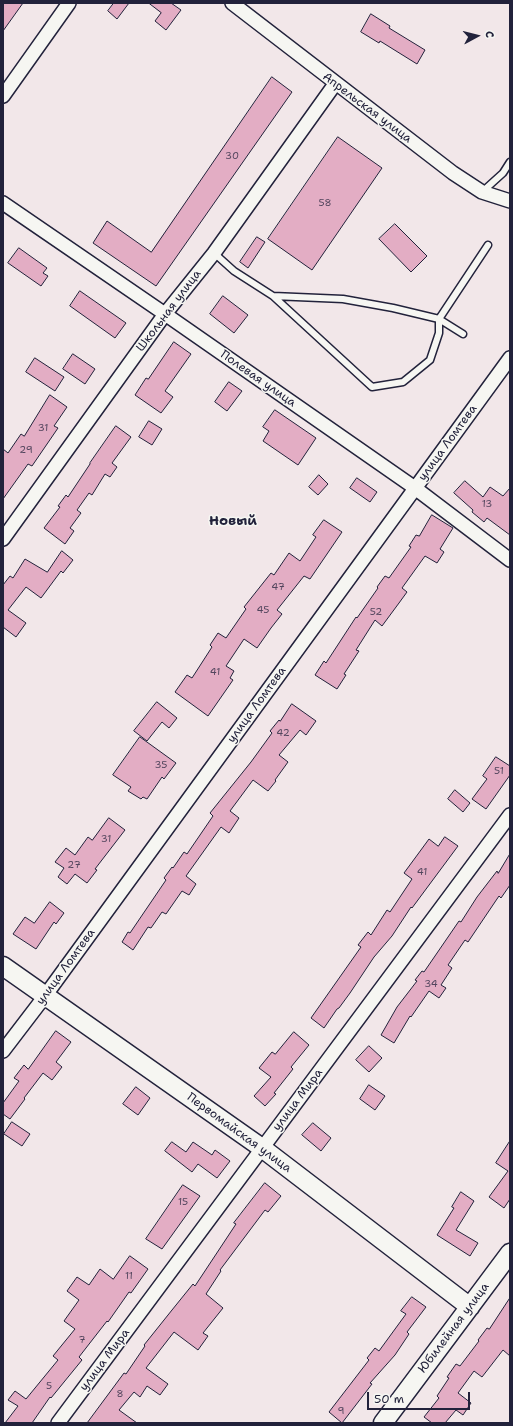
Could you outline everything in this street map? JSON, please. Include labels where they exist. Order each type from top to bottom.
[{"type":"street","name":"Апрельская улица","points":[[232,3],[453,174],[482,192],[510,201]]},
{"type":"street","points":[[3,96],[63,5]]},
{"type":"street","name":"Школьная улица","points":[[3,539],[165,314],[214,253],[335,84]]},
{"type":"street","name":"Полевая улица","points":[[3,203],[415,488],[510,560]]},
{"type":"street","name":"улица Ломтева","points":[[3,1051],[45,996],[510,358]]},
{"type":"street","name":"улица Мира","points":[[58,1423],[510,815]]},
{"type":"street","name":"Первомайская улица","points":[[3,966],[262,1148],[470,1307]]},
{"type":"street","name":"Юбилейная улица","points":[[382,1423],[510,1253]]},
{"type":"lane","points":[[482,192],[503,173],[510,162]]},
{"type":"lane","points":[[214,253],[234,271],[273,296],[372,387],[403,382],[430,360],[439,333],[440,319],[488,245]]},
{"type":"lane","points":[[273,296],[343,299],[393,308],[440,319],[463,334]]},
{"type":"building","points":[[3,3],[23,3],[3,31]]},
{"type":"building","points":[[114,3],[129,3],[117,19],[108,11]]},
{"type":"building","points":[[149,3],[171,3],[181,10],[166,30],[155,21],[161,13]]},
{"type":"building","points":[[371,14],[390,26],[389,28],[425,50],[417,64],[380,41],[379,43],[361,32]]},
{"type":"building","points":[[272,77],[292,92],[156,286],[93,243],[107,221],[151,252]]},
{"type":"building","points":[[338,137],[382,168],[312,270],[268,239]]},
{"type":"building","points":[[395,224],[427,256],[411,272],[379,239]]},
{"type":"building","points":[[257,237],[265,242],[248,268],[240,262]]},
{"type":"building","points":[[19,248],[47,268],[43,273],[48,276],[41,286],[8,263]]},
{"type":"building","points":[[80,291],[126,323],[115,338],[70,306]]},
{"type":"building","points":[[223,296],[248,315],[234,333],[210,314]]},
{"type":"building","points":[[174,342],[191,354],[165,391],[173,397],[161,413],[135,395],[146,378],[148,379]]},
{"type":"building","points":[[73,354],[95,369],[85,384],[63,369]]},
{"type":"building","points":[[35,358],[64,377],[55,391],[26,372]]},
{"type":"building","points":[[229,382],[242,391],[227,411],[215,402]]},
{"type":"building","points":[[50,395],[67,407],[54,426],[58,428],[32,466],[28,464],[3,499],[3,449],[8,453],[21,434],[24,436]]},
{"type":"building","points":[[275,410],[316,438],[298,465],[263,441],[269,431],[263,427]]},
{"type":"building","points":[[149,421],[162,429],[152,445],[139,437]]},
{"type":"building","points":[[116,426],[131,437],[112,463],[117,467],[110,477],[105,474],[92,495],[89,493],[77,510],[81,513],[70,528],[74,531],[65,544],[44,528],[60,507],[58,506],[66,495],[68,497]]},
{"type":"building","points":[[319,475],[328,484],[318,495],[309,487]]},
{"type":"building","points":[[357,478],[377,492],[370,502],[350,488]]},
{"type":"building","points":[[465,481],[483,497],[490,487],[503,496],[510,488],[510,535],[487,518],[484,522],[454,493]]},
{"type":"building","points":[[432,515],[453,528],[440,549],[444,552],[437,563],[425,556],[402,588],[407,592],[382,626],[375,620],[356,650],[359,651],[344,674],[346,675],[337,689],[315,675],[324,661],[326,663],[385,576],[389,578],[411,547],[409,546],[416,535],[419,536]]},
{"type":"building","points":[[324,520],[342,532],[310,579],[304,576],[277,610],[282,614],[257,648],[244,639],[226,666],[234,671],[230,678],[233,680],[208,716],[175,692],[187,675],[192,678],[212,647],[210,645],[218,633],[226,638],[246,609],[244,607],[271,573],[274,575],[289,553],[300,561],[316,537],[313,535]]},
{"type":"building","points":[[62,551],[73,560],[63,573],[61,571],[41,598],[26,587],[8,610],[26,623],[16,637],[3,627],[3,585],[10,576],[13,578],[25,559],[47,572]]},
{"type":"building","points":[[157,702],[177,718],[169,728],[162,722],[147,741],[134,731]]},
{"type":"building","points":[[292,704],[316,721],[306,735],[300,730],[279,755],[288,762],[268,791],[253,780],[230,811],[239,818],[229,833],[221,827],[186,876],[196,884],[189,895],[182,891],[166,914],[162,912],[151,928],[148,927],[133,950],[122,942],[128,932],[130,933],[166,880],[164,878],[172,867],[173,868],[184,852],[187,854],[213,816],[210,813],[251,762],[272,733],[270,731],[279,720],[280,721]]},
{"type":"building","points":[[140,737],[176,763],[164,779],[162,777],[147,799],[143,797],[141,799],[128,791],[131,787],[113,775]]},
{"type":"building","points":[[496,757],[510,766],[510,775],[486,809],[472,799],[487,779],[483,776]]},
{"type":"building","points":[[455,790],[470,803],[463,812],[448,799]]},
{"type":"building","points":[[109,818],[125,830],[95,869],[97,870],[87,883],[75,874],[67,884],[58,877],[64,868],[55,862],[66,848],[75,855],[88,837],[92,840]]},
{"type":"building","points":[[445,837],[458,846],[412,908],[411,907],[392,936],[374,957],[324,1028],[311,1018],[361,947],[358,945],[368,932],[371,935],[387,910],[390,912],[412,879],[404,873],[429,839],[438,846]]},
{"type":"building","points":[[510,854],[510,885],[501,898],[499,896],[468,942],[465,940],[448,965],[452,968],[441,985],[446,988],[439,998],[429,991],[411,1017],[410,1016],[394,1043],[381,1035],[397,1007],[417,981],[415,980],[422,971],[424,972],[459,921],[461,922],[477,897],[497,871],[498,873]]},
{"type":"building","points":[[50,902],[64,913],[56,924],[54,922],[36,949],[13,934],[25,917],[34,923]]},
{"type":"building","points":[[56,1031],[71,1042],[56,1062],[62,1067],[52,1080],[43,1073],[10,1119],[3,1114],[3,1103],[19,1081],[14,1078],[24,1065],[28,1069]]},
{"type":"building","points":[[294,1032],[309,1045],[291,1067],[293,1069],[274,1093],[276,1094],[265,1106],[254,1096],[271,1077],[259,1068],[272,1052],[275,1054]]},
{"type":"building","points":[[369,1046],[382,1058],[369,1072],[356,1060]]},
{"type":"building","points":[[369,1085],[385,1096],[375,1110],[360,1099]]},
{"type":"building","points":[[136,1087],[150,1098],[138,1115],[123,1104]]},
{"type":"building","points":[[12,1122],[30,1134],[22,1146],[4,1134]]},
{"type":"building","points":[[313,1123],[331,1138],[321,1151],[302,1135]]},
{"type":"building","points":[[510,1141],[510,1199],[504,1208],[489,1197],[508,1171],[496,1163]]},
{"type":"building","points":[[172,1142],[186,1152],[193,1142],[212,1155],[215,1150],[230,1161],[217,1178],[198,1164],[192,1172],[165,1151]]},
{"type":"building","points":[[265,1183],[281,1196],[268,1212],[265,1210],[220,1270],[221,1271],[206,1294],[223,1308],[203,1333],[208,1336],[198,1350],[174,1332],[146,1368],[168,1384],[160,1395],[147,1386],[140,1397],[134,1392],[119,1410],[137,1423],[87,1423],[124,1373],[126,1374],[145,1346],[144,1345],[193,1284],[195,1286],[236,1224],[234,1223]]},
{"type":"building","points":[[183,1185],[200,1196],[162,1249],[146,1239]]},
{"type":"building","points":[[461,1192],[474,1201],[456,1230],[478,1243],[470,1256],[437,1235],[454,1208],[452,1207]]},
{"type":"building","points":[[130,1256],[148,1269],[131,1293],[129,1292],[108,1322],[107,1321],[79,1357],[82,1360],[51,1398],[50,1397],[32,1423],[5,1423],[18,1406],[8,1400],[15,1391],[26,1399],[58,1360],[53,1356],[75,1329],[64,1321],[79,1300],[67,1291],[77,1277],[89,1285],[100,1269],[113,1279]]},
{"type":"building","points":[[412,1297],[426,1307],[407,1332],[409,1334],[395,1355],[370,1383],[372,1384],[342,1423],[329,1412],[369,1360],[367,1358],[375,1348],[379,1351],[406,1314],[401,1311]]},
{"type":"building","points":[[510,1298],[510,1356],[503,1350],[482,1377],[474,1371],[458,1393],[471,1403],[463,1415],[456,1410],[445,1423],[432,1423],[424,1417],[439,1398],[437,1396],[449,1378],[447,1377],[456,1364],[460,1366],[487,1328],[489,1329]]},
{"type":"district","name":"Новый","points":[[233,521]]}]
